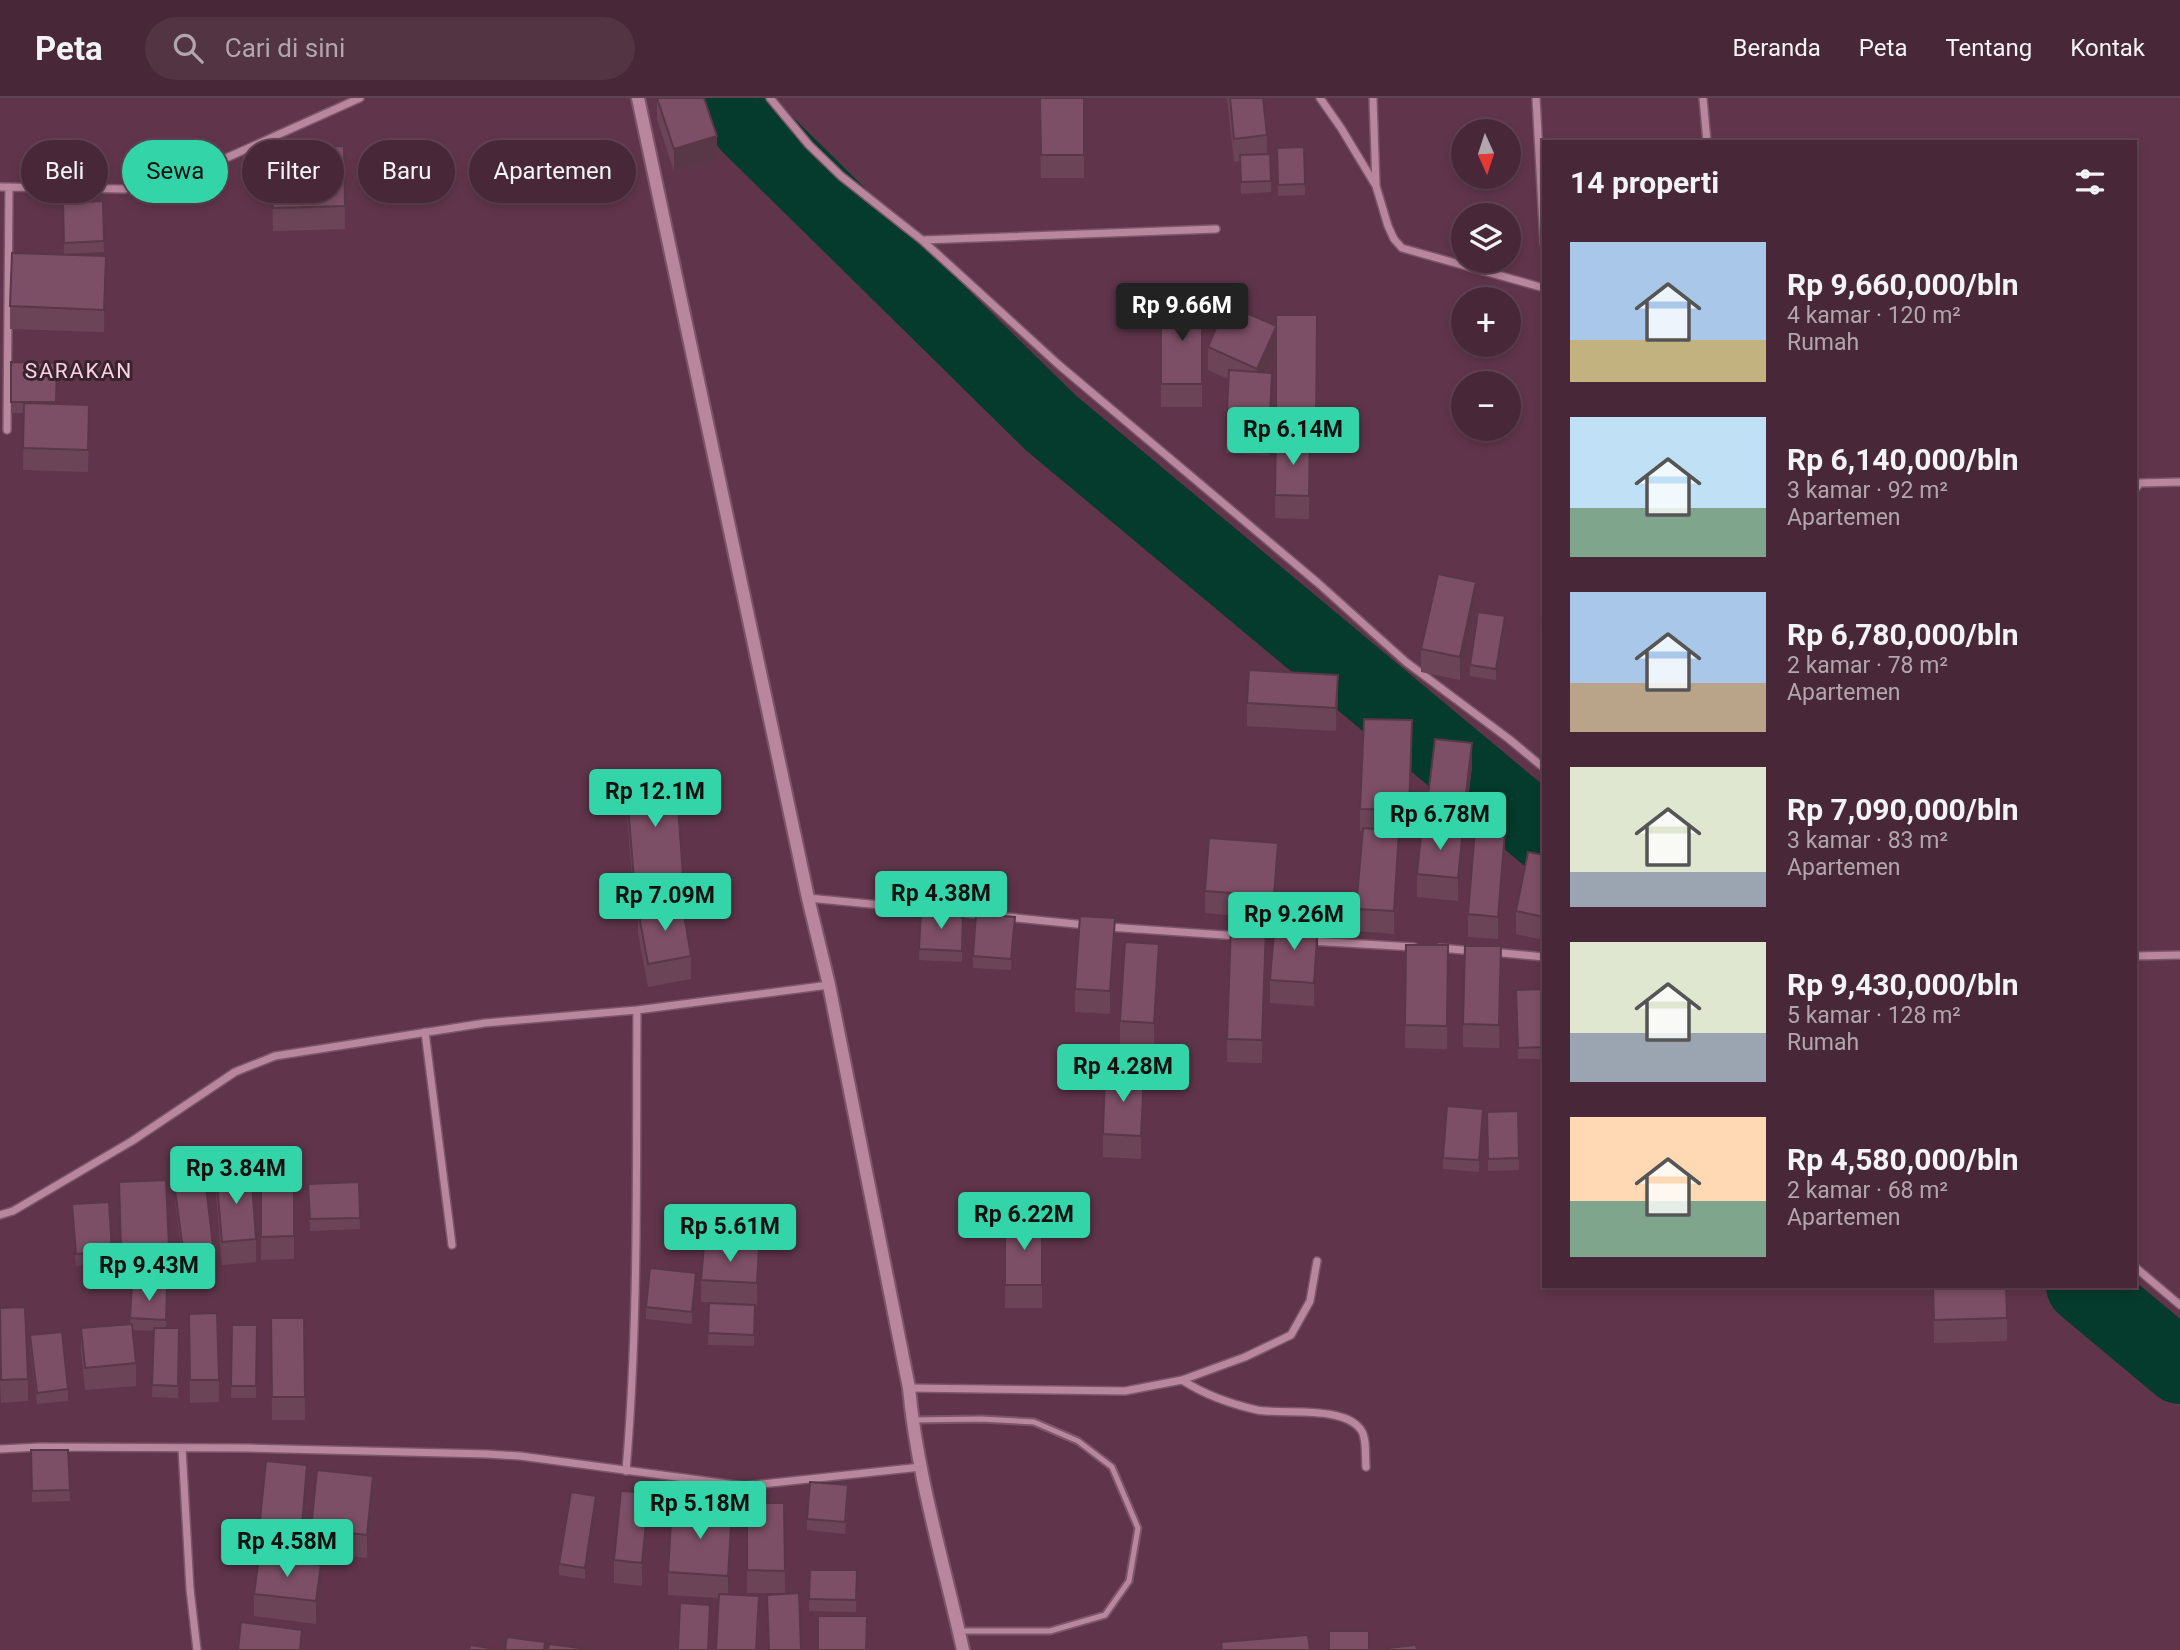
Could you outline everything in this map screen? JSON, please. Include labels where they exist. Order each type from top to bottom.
[{"type":"street","points":[[7,430],[4,187],[124,189],[156,184],[186,176],[360,98]]},
{"type":"street","points":[[638,98],[808,898],[829,985],[909,1388],[921,1467],[963,1650]]},
{"type":"street","points":[[770,98],[809,145],[841,176],[922,240],[1059,365],[1318,583],[1406,662],[1542,766]]},
{"type":"street","points":[[1320,98],[1376,186],[1388,226],[1402,248],[1542,287]]},
{"type":"street","points":[[1374,98],[1376,186]]},
{"type":"street","points":[[1536,98],[1542,207]]},
{"type":"street","points":[[1703,98],[1707,140]]},
{"type":"street","points":[[922,240],[1216,229]]},
{"type":"street","points":[[2137,487],[2140,483],[2180,482]]},
{"type":"street","points":[[808,898],[1149,931],[1243,936]]},
{"type":"street","points":[[1297,940],[1419,947]]},
{"type":"street","points":[[1433,948],[1542,957]]},
{"type":"street","points":[[2137,956],[2180,955]]},
{"type":"street","points":[[0,1216],[132,1142],[235,1072],[275,1056],[485,1023],[637,1010],[829,985]]},
{"type":"street","points":[[626,1471],[631,1411],[636,1249],[637,1010]]},
{"type":"street","points":[[425,1032],[452,1245]]},
{"type":"street","points":[[909,1388],[1125,1391],[1182,1380],[1245,1357],[1291,1335],[1310,1301],[1317,1261]]},
{"type":"street","points":[[2137,1269],[2180,1305]]},
{"type":"street","points":[[1182,1380],[1199,1391],[1259,1410],[1312,1412],[1354,1423],[1363,1432],[1366,1467]]},
{"type":"street","points":[[182,1448],[190,1588],[197,1650]]},
{"type":"street","points":[[0,1449],[182,1448],[498,1455],[744,1486],[921,1467]]},
{"type":"lane","points":[[912,1420],[981,1419],[1034,1422],[1078,1441],[1112,1467],[1138,1528],[1129,1581],[1105,1615],[1050,1631],[959,1631]]},
{"type":"building","points":[[657,98],[704,98],[717,136],[674,149]]},
{"type":"building","points":[[1040,98],[1084,98],[1084,155],[1041,155]]},
{"type":"building","points":[[1230,98],[1263,98],[1267,135],[1234,139]]},
{"type":"building","points":[[344,146],[345,206],[273,208],[273,203],[344,203]]},
{"type":"building","points":[[1304,147],[1305,184],[1278,185],[1277,148]]},
{"type":"building","points":[[1270,154],[1271,181],[1241,182],[1240,155]]},
{"type":"building","points":[[63,203],[103,203],[104,241],[64,243]]},
{"type":"building","points":[[12,253],[106,256],[104,310],[10,306]]},
{"type":"building","points":[[1161,302],[1202,302],[1202,384],[1161,384]]},
{"type":"building","points":[[1226,304],[1276,326],[1276,315],[1317,315],[1316,423],[1276,423],[1276,327],[1257,369],[1208,347]]},
{"type":"building","points":[[11,362],[57,363],[56,402],[11,402]]},
{"type":"building","points":[[1229,370],[1272,373],[1269,433],[1226,431]]},
{"type":"building","points":[[24,403],[89,405],[88,450],[23,448]]},
{"type":"building","points":[[1276,438],[1310,438],[1309,496],[1275,495]]},
{"type":"building","points":[[1438,574],[1476,582],[1460,657],[1421,649]]},
{"type":"building","points":[[1478,612],[1505,616],[1496,669],[1470,665]]},
{"type":"building","points":[[1540,617],[1542,617],[1542,658]]},
{"type":"building","points":[[1249,670],[1338,675],[1336,708],[1247,703]]},
{"type":"building","points":[[1364,719],[1412,720],[1409,810],[1360,809]]},
{"type":"building","points":[[1435,739],[1472,743],[1463,818],[1426,813]]},
{"type":"building","points":[[676,778],[683,876],[634,880],[626,781]]},
{"type":"building","points":[[1422,826],[1463,830],[1458,878],[1417,874]]},
{"type":"building","points":[[1363,828],[1399,831],[1394,911],[1356,909]]},
{"type":"building","points":[[1475,830],[1505,832],[1498,917],[1468,914]]},
{"type":"building","points":[[1209,838],[1278,843],[1274,896],[1205,891]]},
{"type":"building","points":[[1528,852],[1542,855],[1542,917],[1516,911]]},
{"type":"building","points":[[682,902],[691,956],[648,964],[638,910]]},
{"type":"building","points":[[921,911],[963,913],[962,951],[919,949]]},
{"type":"building","points":[[976,914],[1015,917],[1011,959],[973,956]]},
{"type":"building","points":[[1080,916],[1115,918],[1110,991],[1075,989]]},
{"type":"building","points":[[1275,920],[1318,923],[1314,983],[1270,980]]},
{"type":"building","points":[[1231,925],[1266,926],[1262,1040],[1227,1039]]},
{"type":"building","points":[[1125,942],[1159,944],[1154,1023],[1120,1021]]},
{"type":"building","points":[[1406,945],[1448,945],[1447,1026],[1405,1025]]},
{"type":"building","points":[[1465,946],[1501,946],[1499,1025],[1463,1024]]},
{"type":"building","points":[[1542,989],[1542,1047],[1518,1048],[1516,990]]},
{"type":"building","points":[[1105,1072],[1144,1074],[1141,1136],[1103,1134]]},
{"type":"building","points":[[1447,1106],[1483,1109],[1479,1160],[1443,1158]]},
{"type":"building","points":[[1518,1111],[1519,1158],[1488,1159],[1487,1112]]},
{"type":"building","points":[[251,1169],[256,1239],[222,1242],[216,1173]]},
{"type":"building","points":[[294,1175],[294,1236],[261,1237],[261,1176]]},
{"type":"building","points":[[166,1180],[169,1247],[121,1249],[119,1182]]},
{"type":"building","points":[[359,1182],[360,1218],[310,1219],[308,1184]]},
{"type":"building","points":[[206,1186],[213,1246],[183,1250],[175,1190]]},
{"type":"building","points":[[109,1202],[112,1252],[76,1254],[72,1204]]},
{"type":"building","points":[[1005,1219],[1042,1219],[1042,1285],[1005,1285]]},
{"type":"building","points":[[704,1245],[759,1248],[757,1283],[701,1280]]},
{"type":"building","points":[[650,1268],[696,1273],[692,1312],[646,1307]]},
{"type":"building","points":[[132,1285],[167,1287],[166,1320],[130,1318]]},
{"type":"building","points":[[1933,1288],[2006,1288],[2007,1318],[1934,1320]]},
{"type":"building","points":[[709,1303],[755,1305],[754,1335],[708,1333]]},
{"type":"building","points":[[25,1307],[28,1379],[1,1380],[0,1308]]},
{"type":"building","points":[[217,1313],[219,1380],[190,1380],[189,1314]]},
{"type":"building","points":[[271,1318],[304,1318],[305,1397],[272,1397]]},
{"type":"building","points":[[132,1324],[136,1363],[85,1368],[81,1328]]},
{"type":"building","points":[[232,1325],[257,1325],[256,1386],[231,1386]]},
{"type":"building","points":[[154,1328],[179,1328],[178,1386],[152,1385]]},
{"type":"building","points":[[62,1332],[68,1389],[37,1393],[30,1335]]},
{"type":"building","points":[[31,1450],[68,1450],[70,1490],[32,1491]]},
{"type":"building","points":[[266,1461],[307,1465],[302,1525],[260,1520]]},
{"type":"building","points":[[317,1470],[373,1476],[367,1535],[311,1529]]},
{"type":"building","points":[[810,1482],[848,1485],[845,1522],[807,1519]]},
{"type":"building","points":[[621,1491],[649,1493],[642,1563],[614,1560]]},
{"type":"building","points":[[571,1492],[596,1496],[585,1568],[559,1564]]},
{"type":"building","points":[[747,1503],[784,1503],[785,1571],[747,1570]]},
{"type":"building","points":[[672,1506],[732,1509],[728,1576],[668,1572]]},
{"type":"building","points":[[259,1557],[321,1565],[316,1601],[254,1594]]},
{"type":"building","points":[[810,1570],[857,1570],[856,1600],[809,1599]]},
{"type":"building","points":[[799,1593],[801,1650],[769,1650],[767,1595]]},
{"type":"building","points":[[719,1594],[759,1596],[756,1650],[716,1650]]},
{"type":"building","points":[[680,1603],[710,1605],[708,1650],[678,1650]]},
{"type":"building","points":[[818,1616],[867,1616],[866,1650],[818,1650]]},
{"type":"building","points":[[241,1622],[302,1630],[300,1650],[238,1650]]},
{"type":"building","points":[[1329,1631],[1369,1631],[1369,1650],[1329,1650]]},
{"type":"building","points":[[1308,1635],[1310,1650],[1222,1650],[1221,1642]]},
{"type":"building","points":[[507,1637],[545,1642],[544,1650],[505,1650]]},
{"type":"building","points":[[549,1644],[595,1650],[548,1650]]},
{"type":"building","points":[[470,1645],[502,1650],[469,1650]]},
{"type":"building","points":[[1416,1645],[1417,1650],[1379,1650],[1379,1649]]},
{"type":"waterway","points":[[733,98],[748,125],[1051,423],[1542,832]]},
{"type":"waterway","points":[[2085,1288],[2180,1367]]},
{"type":"district","name":"SARAKAN","points":[[79,371]]}]
